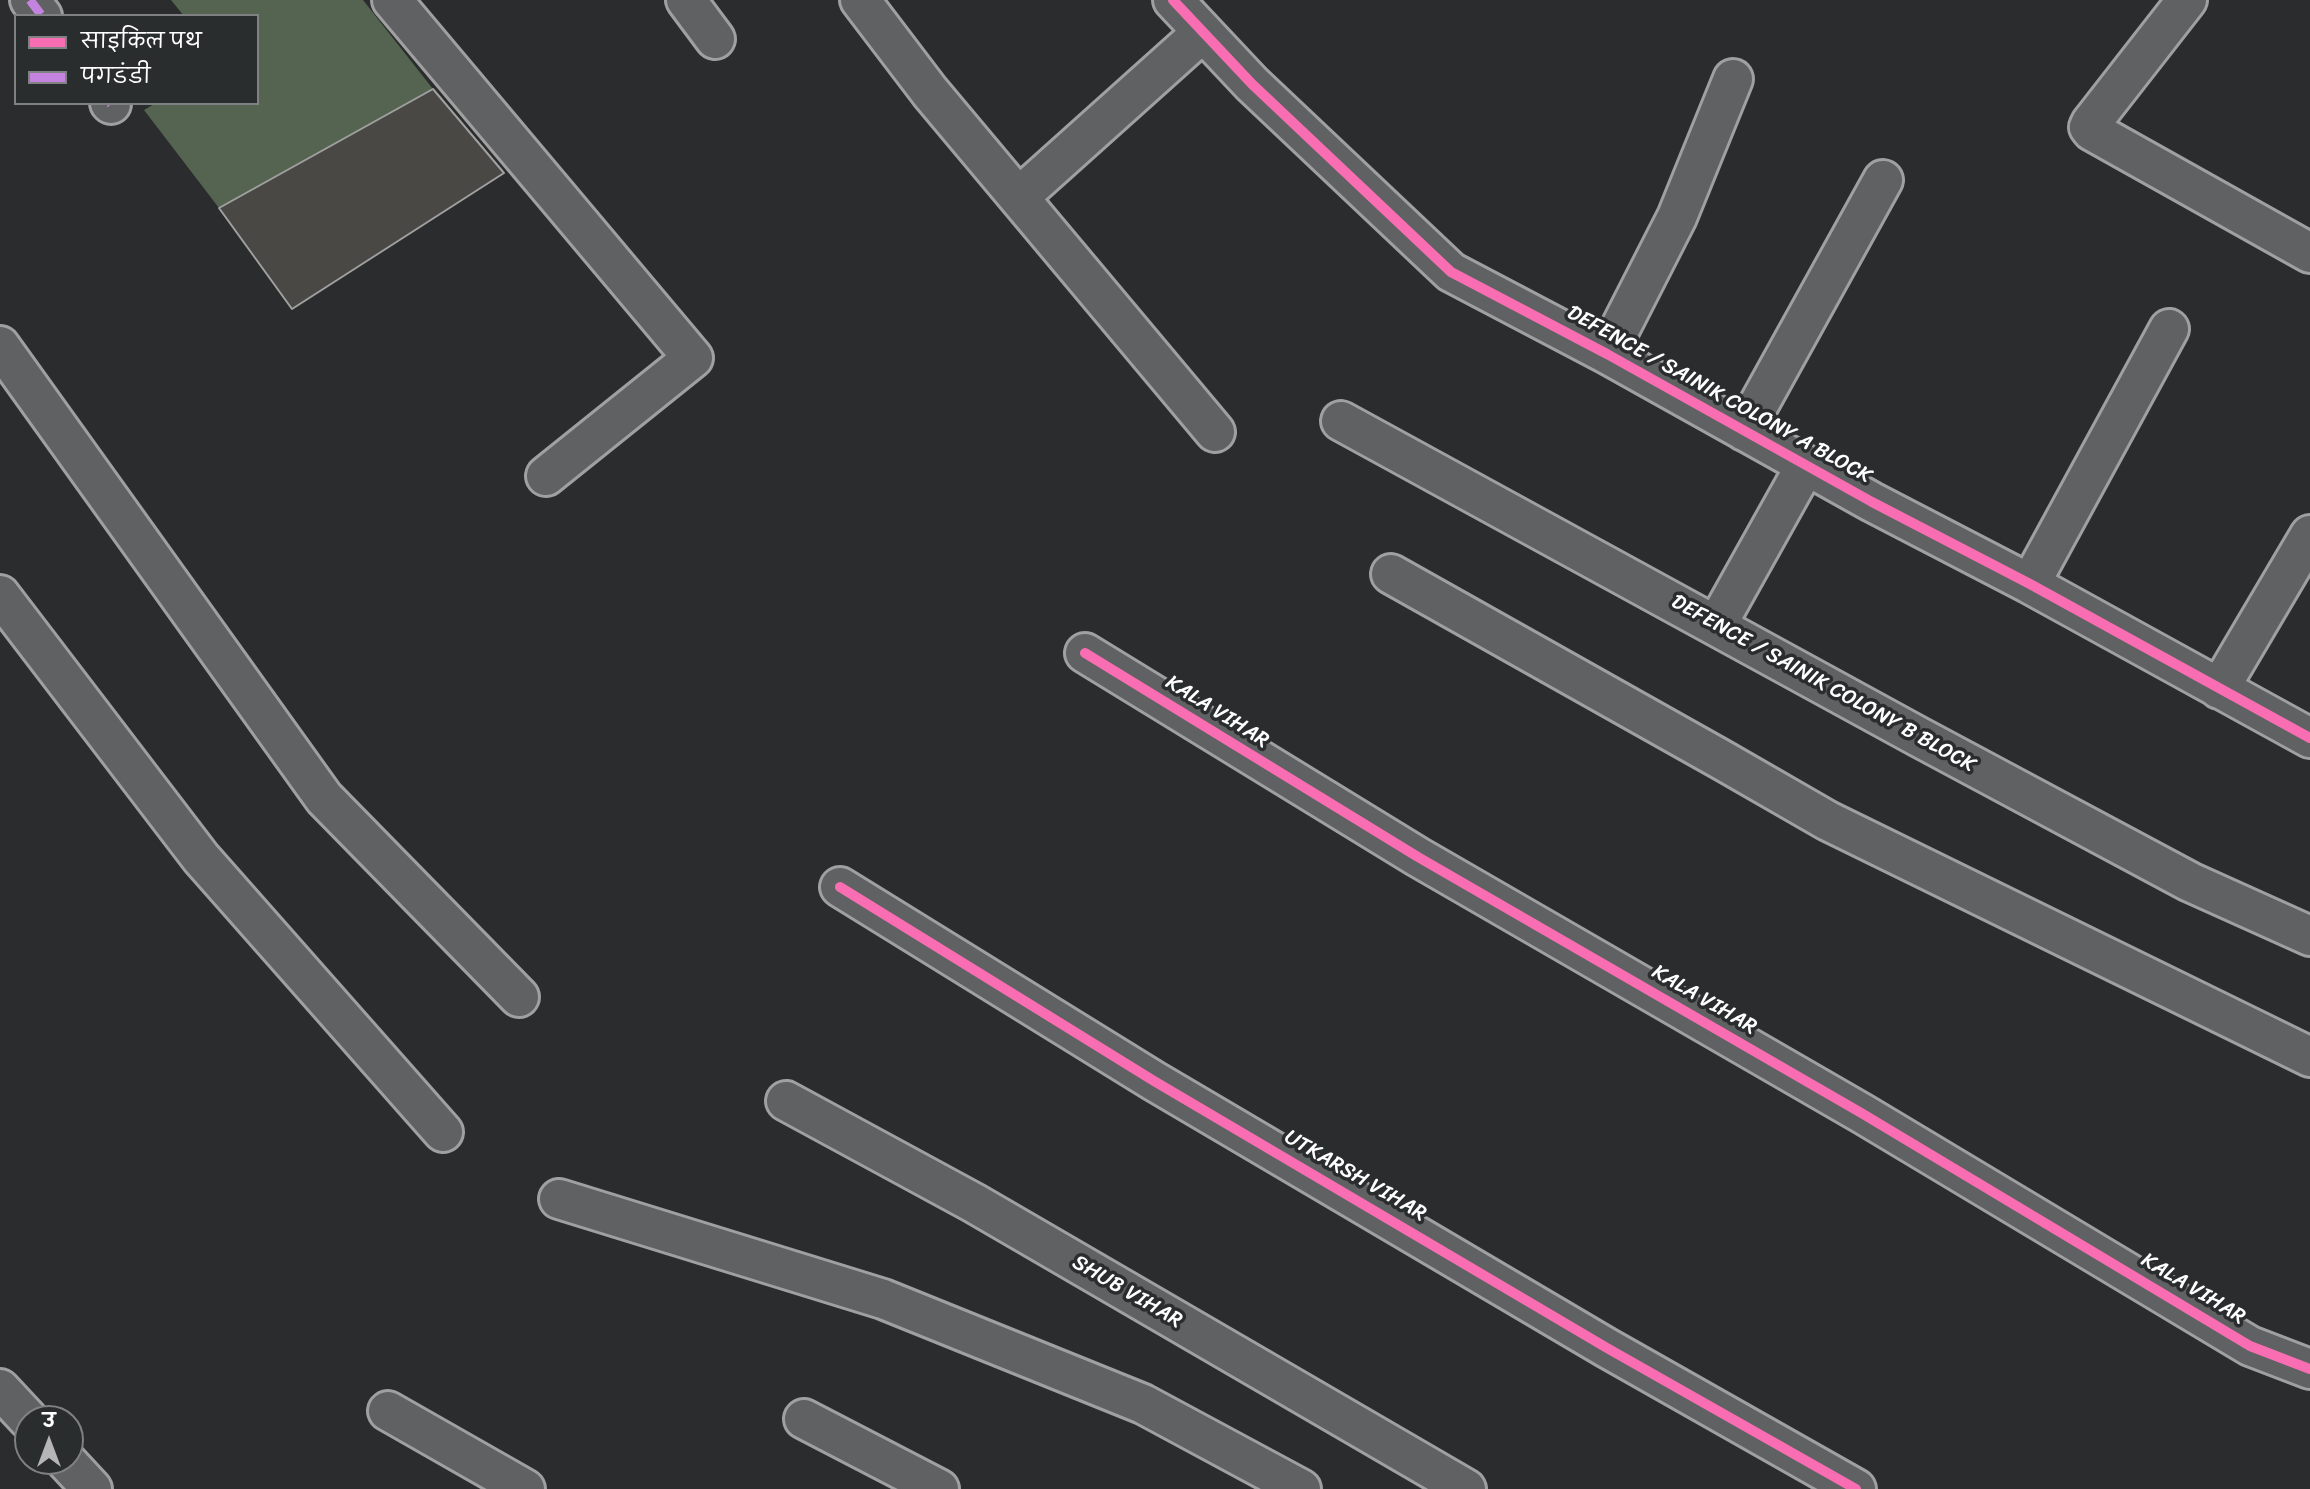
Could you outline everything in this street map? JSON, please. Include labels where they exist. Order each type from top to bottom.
[{"type":"street","points":[[391,0],[693,358],[546,476]]},
{"type":"street","points":[[686,0],[715,39]]},
{"type":"street","points":[[860,0],[930,92],[1215,432]]},
{"type":"street","name":"DEFENCE / SAINIK COLONY A BLOCK","points":[[1173,0],[1252,84],[1451,272],[1607,354],[1806,466],[2030,584],[2310,738]]},
{"type":"street","points":[[2188,0],[2090,127],[2092,131],[2310,253]]},
{"type":"street","points":[[1019,197],[1203,32]]},
{"type":"street","points":[[1607,354],[1676,217],[1733,79]]},
{"type":"street","points":[[1744,431],[1883,180]]},
{"type":"street","points":[[2030,584],[2169,329]]},
{"type":"street","points":[[0,346],[324,798],[519,997]]},
{"type":"street","name":"DEFENCE / SAINIK COLONY B BLOCK","points":[[1341,421],[2190,882],[2310,936]]},
{"type":"street","points":[[1716,626],[1806,466]]},
{"type":"street","points":[[2219,689],[2310,535]]},
{"type":"street","points":[[1391,574],[1828,821],[2310,1057]]},
{"type":"street","points":[[0,595],[201,858],[443,1132]]},
{"type":"street","name":"KALA VIHAR","points":[[1085,653],[1418,857],[1863,1114],[2250,1346],[2310,1369]]},
{"type":"street","name":"UTKARSH VIHAR","points":[[841,887],[1154,1081],[1607,1348],[1856,1489]]},
{"type":"street","name":"SHUB VIHAR","points":[[786,1101],[974,1203],[1466,1489]]},
{"type":"street","points":[[559,1199],[883,1298],[1143,1404],[1301,1489]]},
{"type":"street","points":[[0,1389],[15,1405]]},
{"type":"street","points":[[388,1411],[525,1489]]},
{"type":"street","points":[[804,1419],[939,1489]]},
{"type":"street","points":[[79,1475],[92,1489]]},
{"type":"green space","points":[[171,0],[363,0],[433,89],[219,208],[144,110],[153,105],[259,105],[259,14],[182,14]]},
{"type":"building","points":[[433,89],[504,173],[292,309],[219,208]]},
{"type":"marked path","points":[[30,0],[40,14]]},
{"type":"cycle path","points":[[1173,0],[1252,84],[1451,272],[1607,354],[1872,502],[2030,584],[2310,738]]},
{"type":"cycle path","points":[[1085,653],[1418,857],[1863,1114],[2250,1346],[2310,1369]]},
{"type":"cycle path","points":[[840,887],[1154,1081],[1607,1348],[1856,1489]]}]
